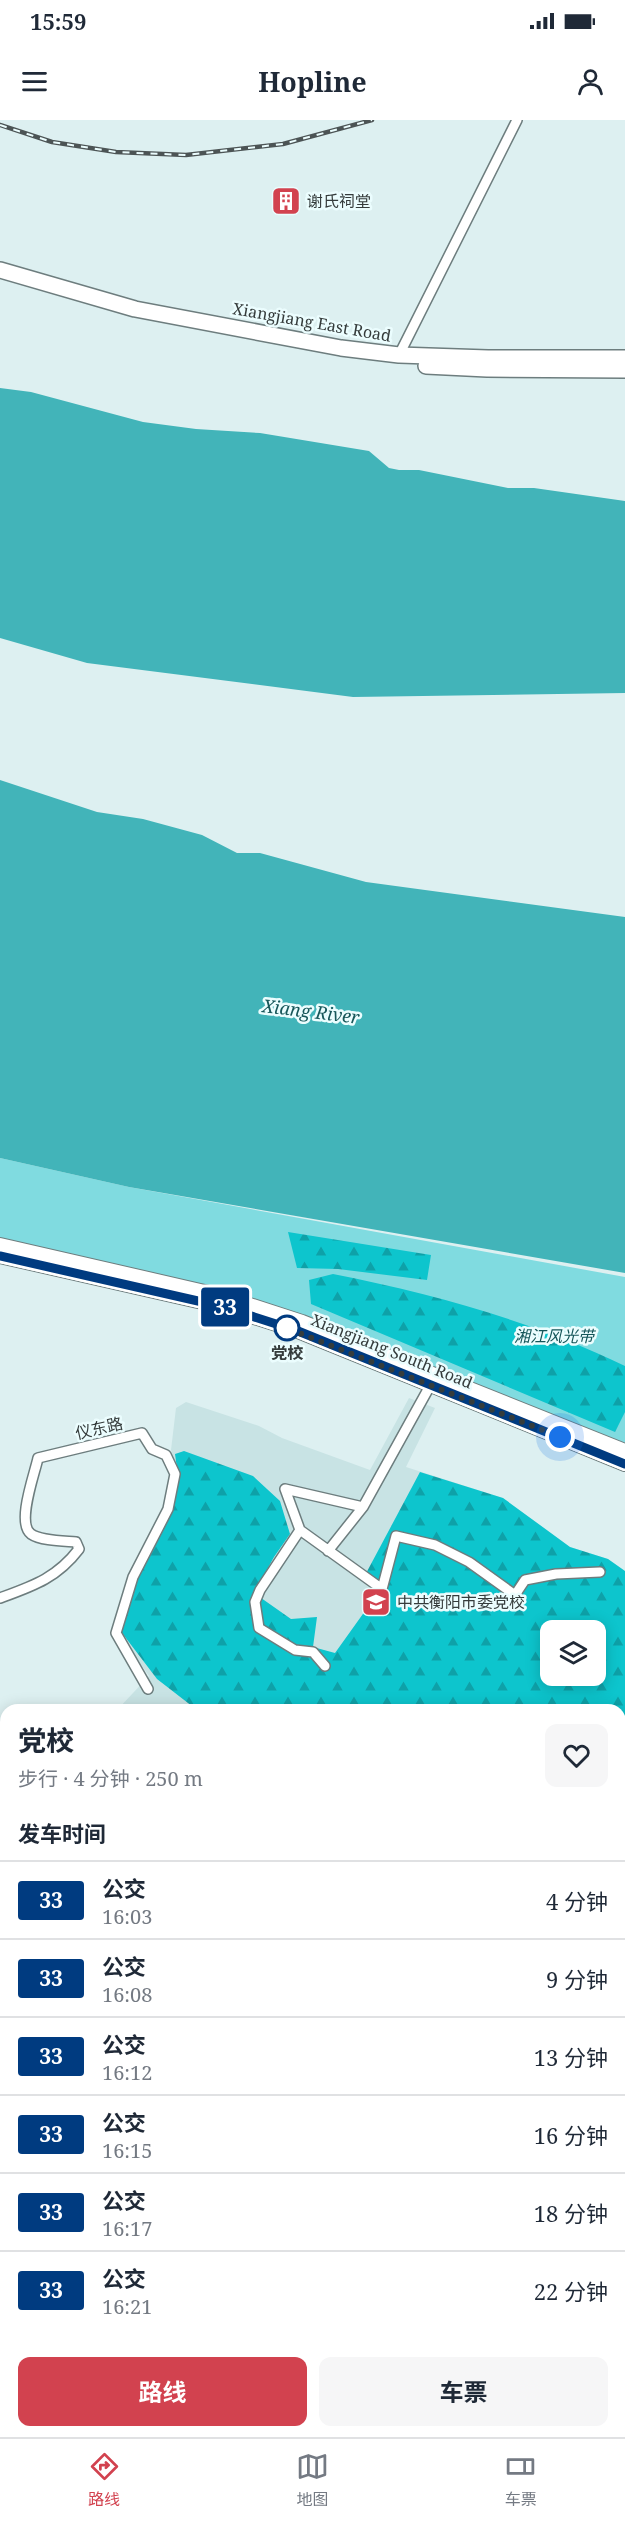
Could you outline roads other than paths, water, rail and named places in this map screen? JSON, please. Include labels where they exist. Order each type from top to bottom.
[{"type":"main road","name":"Xiangjiang East Road","points":[[0,270],[135,309],[341,348],[399,355],[488,358],[625,358]]},
{"type":"main road","name":"Xiangjiang East Road","points":[[0,280],[135,317],[341,358],[395,365],[487,369],[625,370]]},
{"type":"main road","name":"Xiangjiang South Road","points":[[0,1245],[222,1296],[279,1315],[625,1450]]},
{"type":"main road","name":"Xiangjiang South Road","points":[[0,1256],[220,1306],[298,1331],[625,1464]]},
{"type":"street","points":[[399,355],[517,120]]},
{"type":"street","points":[[328,1551],[363,1507],[431,1384]]},
{"type":"street","name":"仪东路","points":[[0,1598],[40,1583],[66,1567],[79,1549],[76,1542],[40,1537],[30,1533],[25,1526],[24,1514],[38,1458],[142,1433],[152,1449],[166,1455],[175,1473],[168,1509],[133,1577],[116,1633],[148,1689]]},
{"type":"street","points":[[363,1507],[285,1490],[300,1530],[382,1589],[396,1536],[435,1545],[469,1562],[515,1595],[525,1580],[556,1574],[600,1572]]},
{"type":"street","points":[[300,1530],[260,1590],[255,1602],[259,1628],[295,1650],[313,1652],[326,1666]]},
{"type":"water","points":[[0,388],[31,392],[143,422],[196,429],[260,433],[369,451],[389,468],[399,470],[419,470],[508,488],[534,488],[625,501],[625,693],[353,697],[87,663],[0,638]]},
{"type":"water","name":"Xiang River","points":[[0,780],[97,812],[143,819],[202,835],[237,853],[260,853],[366,882],[625,917],[625,1273],[129,1187],[0,1158]]},
{"type":"railway","points":[[0,125],[52,142],[116,152],[186,155],[283,144],[372,120]]},
{"type":"place","name":"谢氏祠堂","points":[[286,201]]},
{"type":"place","name":"党校","points":[[287,1328]]},
{"type":"place","name":"中共衡阳市委党校","points":[[376,1602]]},
{"type":"park label","name":"湘江风光带","points":[[554,1336]]}]
